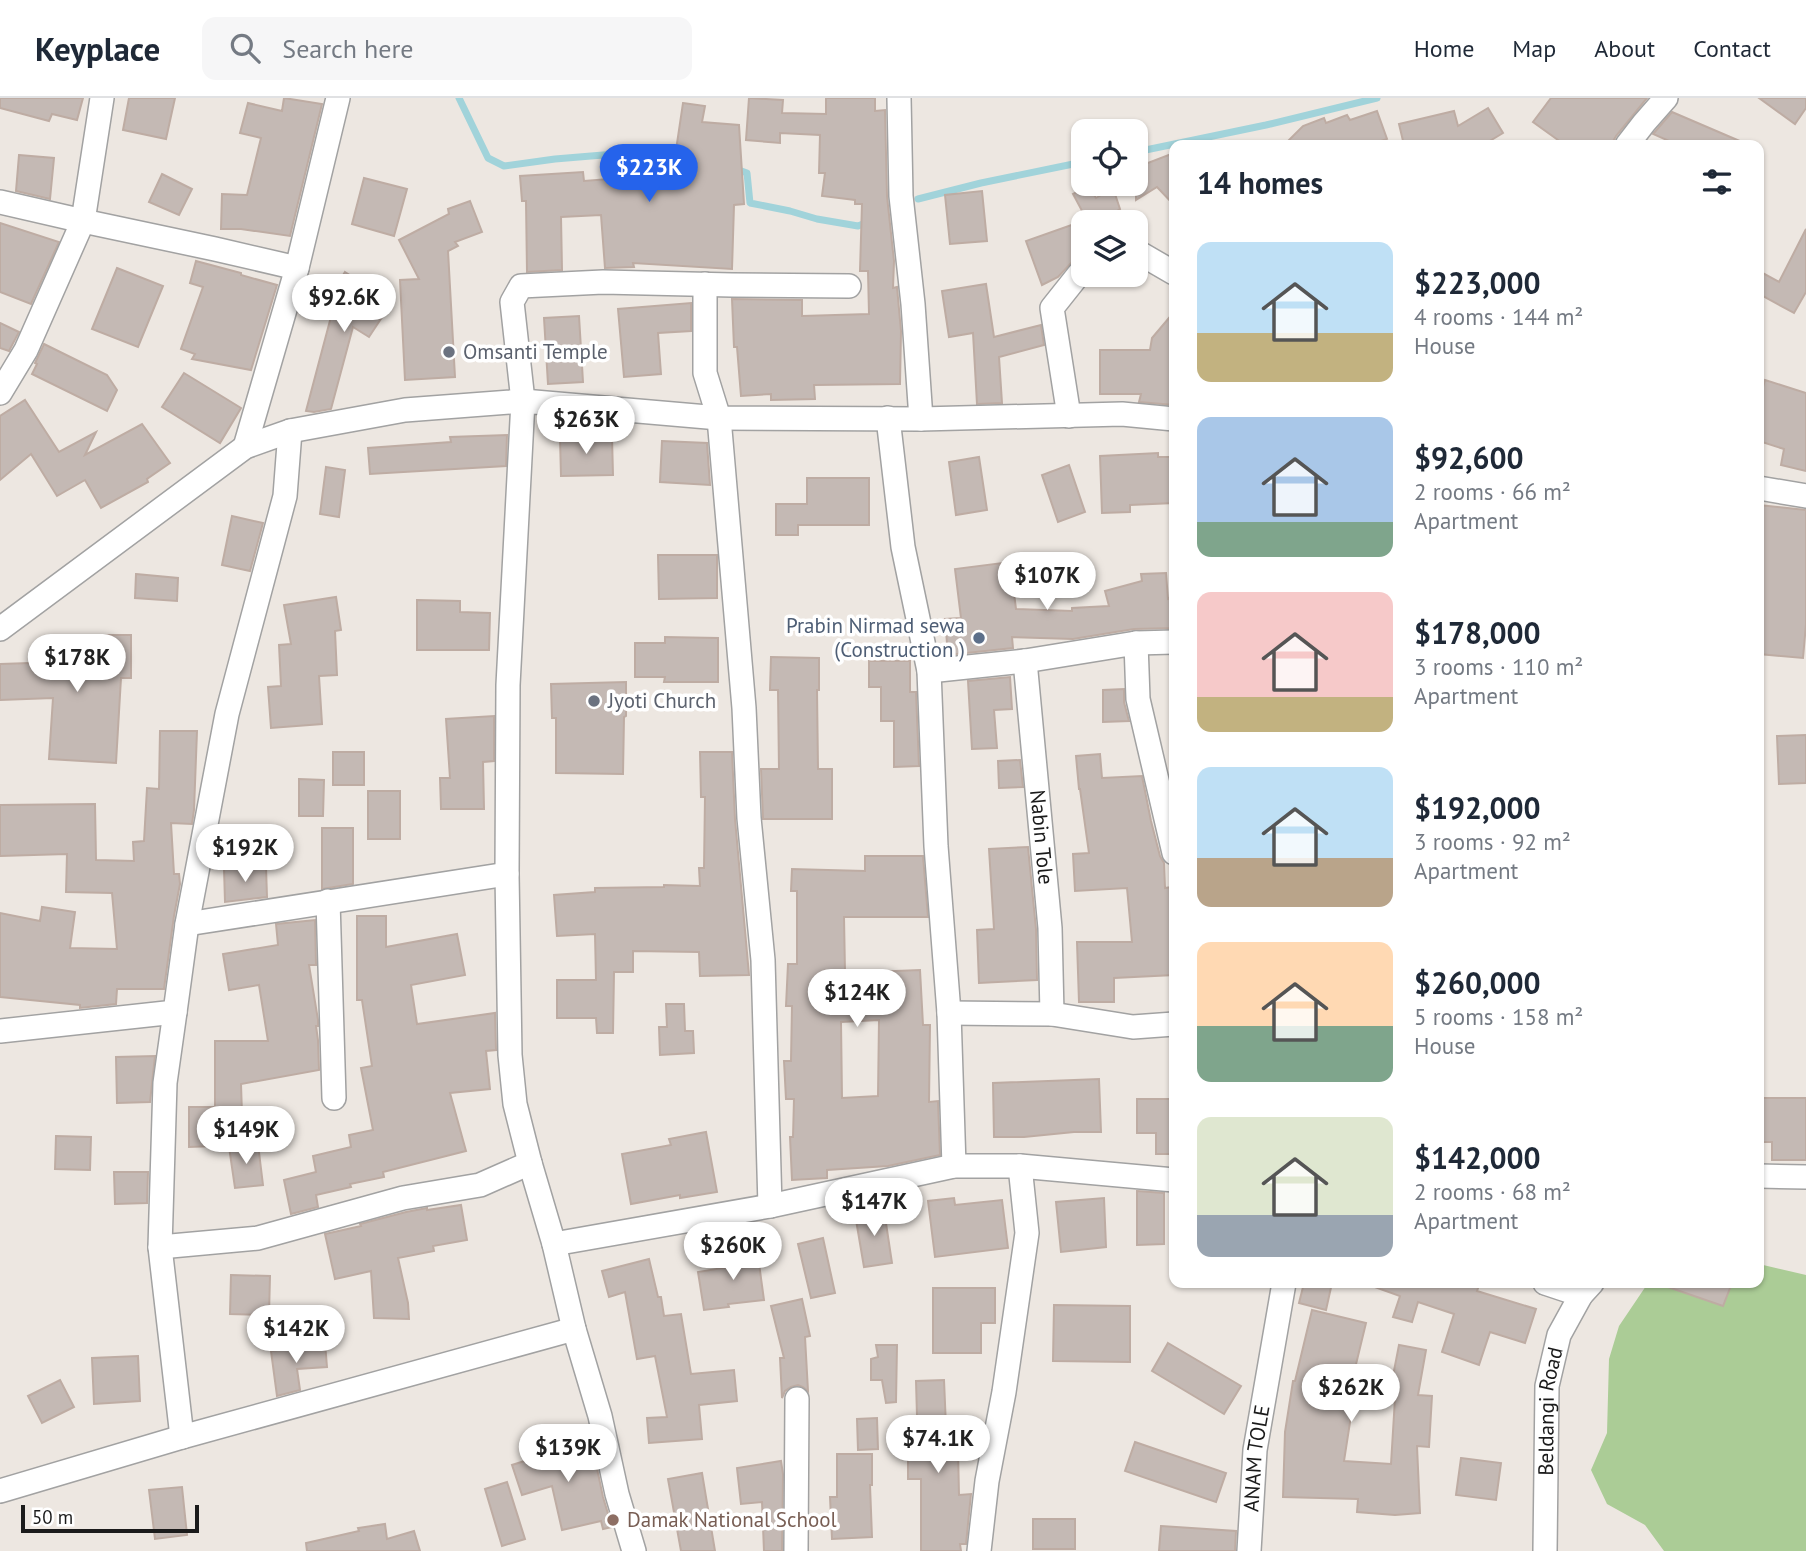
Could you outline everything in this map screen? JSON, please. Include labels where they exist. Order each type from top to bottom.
[{"type":"street","points":[[0,393],[26,350],[83,221],[102,98]]},
{"type":"street","points":[[244,447],[297,268],[338,98]]},
{"type":"street","points":[[899,98],[901,196],[913,304],[921,419]]},
{"type":"street","points":[[1631,140],[1666,98]]},
{"type":"street","points":[[0,202],[297,268]]},
{"type":"street","points":[[1148,258],[1169,270]]},
{"type":"street","points":[[634,1551],[515,1104],[510,1055],[508,685],[523,401],[512,302],[521,286],[603,282],[849,286]]},
{"type":"street","points":[[705,284],[705,373],[719,418],[744,708],[749,818],[763,960],[770,1206]]},
{"type":"street","points":[[1069,416],[1052,308],[1071,284]]},
{"type":"street","points":[[3,623],[244,447],[290,432],[405,410],[523,401],[719,418],[921,419],[1122,414],[1169,419]]},
{"type":"street","points":[[888,418],[903,547],[929,671],[954,1166]]},
{"type":"street","points":[[182,1437],[160,1247],[165,1083],[187,924],[228,715],[285,496],[290,432]]},
{"type":"street","points":[[1764,489],[1806,496]]},
{"type":"street","points":[[929,671],[1025,661],[1136,643],[1169,642]]},
{"type":"street","points":[[1136,643],[1138,699],[1169,832]]},
{"type":"street","name":"Nabin Tole","points":[[1025,661],[1050,928],[1052,1014]]},
{"type":"street","points":[[187,924],[507,874]]},
{"type":"street","points":[[328,901],[334,1098]]},
{"type":"street","points":[[0,1031],[175,1012]]},
{"type":"street","points":[[948,1013],[1052,1014],[1133,1027],[1169,1024]]},
{"type":"street","points":[[160,1247],[258,1238],[403,1198],[480,1185],[530,1163]]},
{"type":"street","points":[[554,1244],[770,1206],[954,1166],[1020,1166],[1169,1180]]},
{"type":"street","points":[[979,1551],[987,1481],[1006,1378],[1027,1233],[1020,1166]]},
{"type":"street","points":[[1764,1175],[1806,1177]]},
{"type":"street","name":"ANAM TOLE","points":[[1249,1551],[1255,1450],[1283,1288]]},
{"type":"street","name":"Beldangi Road","points":[[1545,1551],[1547,1386],[1559,1335],[1587,1289]]},
{"type":"street","points":[[0,1491],[182,1437],[574,1329]]},
{"type":"street","points":[[796,1551],[797,1399]]},
{"type":"green space","points":[[1764,1265],[1806,1275],[1806,1551],[1664,1551],[1645,1525],[1607,1504],[1591,1470],[1607,1433],[1609,1359],[1619,1326],[1645,1288],[1764,1288]]},
{"type":"building","points":[[0,98],[83,98],[77,120],[52,114],[49,121],[0,108]]},
{"type":"building","points":[[129,98],[175,98],[166,139],[123,130]]},
{"type":"building","points":[[284,98],[322,104],[290,236],[221,229],[222,194],[247,195],[261,138],[240,133],[248,103],[282,111]]},
{"type":"building","points":[[749,98],[783,100],[782,113],[826,114],[826,98],[875,98],[875,111],[885,110],[887,196],[894,261],[893,288],[897,287],[901,331],[900,384],[814,385],[815,399],[771,400],[771,394],[741,396],[737,347],[734,347],[732,299],[802,300],[802,316],[869,314],[868,271],[860,271],[862,204],[855,204],[855,200],[822,196],[825,173],[819,173],[820,135],[780,133],[780,143],[746,140]]},
{"type":"building","points":[[1551,98],[1647,98],[1614,140],[1558,140],[1533,122]]},
{"type":"building","points":[[1759,98],[1806,98],[1806,108],[1795,124]]},
{"type":"building","points":[[683,103],[705,106],[702,122],[739,125],[744,204],[734,205],[732,269],[633,263],[634,267],[605,268],[601,215],[561,217],[562,270],[527,272],[526,201],[522,201],[520,176],[583,172],[584,181],[634,177],[633,159],[675,157]]},
{"type":"building","points":[[1488,108],[1503,133],[1491,140],[1403,140],[1399,124],[1454,111],[1458,126]]},
{"type":"building","points":[[1377,111],[1387,139],[1289,140],[1303,126],[1324,118],[1326,123],[1347,115],[1350,120]]},
{"type":"building","points":[[1672,112],[1737,140],[1667,140],[1653,134]]},
{"type":"building","points":[[19,155],[54,158],[50,199],[16,191]]},
{"type":"building","points":[[1169,155],[1169,200],[1157,187],[1148,193],[1148,163]]},
{"type":"building","points":[[162,174],[192,189],[179,215],[149,202]]},
{"type":"building","points":[[364,178],[407,189],[394,236],[352,224]]},
{"type":"building","points":[[982,191],[987,241],[950,244],[945,195]]},
{"type":"building","points":[[1074,196],[1116,196],[1120,209],[1118,210],[1082,210]]},
{"type":"building","points":[[470,201],[482,232],[455,242],[458,246],[448,251],[455,377],[405,380],[400,280],[419,279],[399,240],[449,214],[448,209]]},
{"type":"building","points":[[0,223],[59,242],[31,304],[0,292]]},
{"type":"building","points":[[1071,225],[1071,263],[1058,277],[1042,285],[1026,241]]},
{"type":"building","points":[[1806,229],[1806,292],[1794,313],[1764,297],[1764,274],[1779,282]]},
{"type":"building","points":[[196,261],[277,285],[251,370],[192,359],[195,354],[181,349],[203,287],[190,283]]},
{"type":"building","points":[[117,268],[163,286],[138,347],[92,329]]},
{"type":"building","points":[[345,272],[392,302],[369,337],[353,327],[331,409],[306,411],[332,313],[323,308]]},
{"type":"building","points":[[986,284],[994,337],[1041,325],[1044,345],[999,357],[1002,403],[977,404],[973,333],[949,337],[942,291]]},
{"type":"building","points":[[691,303],[691,331],[658,333],[661,374],[624,377],[618,309]]},
{"type":"building","points":[[579,316],[583,382],[548,384],[544,318]]},
{"type":"building","points":[[1169,318],[1169,405],[1139,402],[1141,394],[1100,394],[1100,350],[1150,350],[1152,338]]},
{"type":"building","points":[[0,323],[19,332],[9,351],[0,348]]},
{"type":"building","points":[[44,344],[107,375],[117,390],[107,411],[32,374]]},
{"type":"building","points":[[184,373],[241,408],[220,443],[162,407]]},
{"type":"building","points":[[1765,380],[1806,393],[1806,471],[1781,465],[1784,449],[1764,443]]},
{"type":"building","points":[[25,400],[59,452],[96,432],[85,455],[142,424],[170,463],[147,479],[148,482],[101,508],[85,480],[57,496],[31,454],[0,480],[0,416]]},
{"type":"building","points":[[507,435],[506,466],[370,474],[368,448],[451,442],[450,437]]},
{"type":"building","points":[[612,437],[613,475],[561,476],[560,438]]},
{"type":"building","points":[[662,441],[707,443],[710,485],[660,482]]},
{"type":"building","points":[[1158,453],[1158,457],[1169,457],[1169,503],[1130,505],[1130,512],[1102,513],[1100,456]]},
{"type":"building","points":[[979,457],[987,510],[956,515],[949,462]]},
{"type":"building","points":[[1069,465],[1085,512],[1058,522],[1042,475]]},
{"type":"building","points":[[326,467],[345,470],[339,517],[320,514]]},
{"type":"building","points":[[807,478],[869,478],[869,525],[798,525],[798,535],[776,535],[776,504],[807,504]]},
{"type":"building","points":[[1764,506],[1806,510],[1806,624],[1803,658],[1764,654]]},
{"type":"building","points":[[232,516],[263,523],[250,571],[222,565]]},
{"type":"building","points":[[658,555],[717,555],[717,598],[659,599]]},
{"type":"building","points":[[1010,562],[1016,609],[1072,611],[1072,608],[1109,606],[1105,591],[1142,581],[1141,574],[1166,573],[1169,628],[1134,629],[1073,639],[1012,637],[1013,648],[948,655],[945,619],[961,618],[955,569]]},
{"type":"building","points":[[136,574],[178,578],[177,601],[135,598]]},
{"type":"building","points":[[336,597],[341,630],[335,631],[337,675],[319,676],[322,724],[271,728],[268,687],[281,686],[279,645],[291,644],[284,605]]},
{"type":"building","points":[[417,600],[460,601],[460,612],[490,613],[489,650],[417,650]]},
{"type":"building","points":[[61,635],[131,635],[131,678],[121,678],[116,763],[49,759],[53,698],[0,700],[0,664],[61,662]]},
{"type":"building","points":[[665,637],[718,638],[718,682],[664,682],[665,677],[635,677],[635,643],[665,643]]},
{"type":"building","points":[[771,657],[819,658],[818,769],[832,769],[832,819],[763,819],[761,769],[779,769],[778,690],[770,690]]},
{"type":"building","points":[[869,661],[910,661],[910,692],[916,692],[919,766],[894,767],[894,721],[881,721],[881,687],[869,687]]},
{"type":"building","points":[[1010,677],[1012,709],[994,710],[997,748],[972,749],[968,681]]},
{"type":"building","points":[[626,682],[623,774],[556,773],[556,718],[552,718],[551,684]]},
{"type":"building","points":[[1124,689],[1129,721],[1103,722],[1103,690]]},
{"type":"building","points":[[494,716],[494,761],[483,762],[484,809],[441,809],[440,778],[450,778],[446,719]]},
{"type":"building","points":[[160,731],[197,731],[192,824],[171,823],[174,874],[179,874],[180,884],[164,989],[117,989],[116,1004],[80,1008],[80,1005],[0,997],[0,913],[40,921],[42,907],[75,912],[70,948],[117,949],[112,893],[66,892],[67,854],[0,856],[0,805],[95,804],[96,860],[134,861],[133,842],[144,841],[147,788],[159,789]]},
{"type":"building","points":[[1806,735],[1806,783],[1779,784],[1777,736]]},
{"type":"building","points":[[333,752],[364,752],[364,785],[333,785]]},
{"type":"building","points":[[700,752],[732,752],[735,819],[749,975],[700,976],[699,952],[633,951],[633,972],[614,972],[613,1033],[597,1033],[596,1018],[557,1018],[557,980],[596,980],[595,934],[557,936],[554,895],[595,892],[595,888],[700,886],[699,868],[704,868],[705,797],[701,797]]},
{"type":"building","points":[[1100,754],[1102,778],[1142,776],[1151,821],[1164,863],[1165,888],[1169,887],[1169,975],[1114,978],[1114,1002],[1079,1002],[1077,942],[1132,942],[1127,888],[1075,891],[1073,854],[1089,853],[1076,756]]},
{"type":"building","points":[[1020,760],[1023,787],[999,788],[998,761]]},
{"type":"building","points":[[299,779],[324,780],[323,816],[299,816]]},
{"type":"building","points":[[368,791],[400,791],[400,839],[368,839]]},
{"type":"building","points":[[322,828],[353,828],[353,884],[322,889]]},
{"type":"building","points":[[1028,847],[1036,929],[1037,980],[979,983],[977,930],[994,929],[989,849]]},
{"type":"building","points":[[865,856],[923,856],[928,917],[844,917],[845,973],[920,970],[923,1025],[930,1025],[929,1102],[938,1101],[940,1155],[888,1166],[827,1170],[827,1178],[792,1180],[790,1137],[793,1137],[794,1099],[786,1099],[784,1061],[791,1061],[792,1006],[786,1006],[788,964],[797,964],[797,891],[791,891],[792,869],[865,871]],"holes":[[[879,1020],[878,1096],[842,1098],[841,1022]]]},
{"type":"building","points":[[266,867],[267,897],[225,902],[224,868]]},
{"type":"building","points":[[357,916],[386,916],[386,947],[457,934],[465,975],[411,985],[417,1024],[495,1013],[496,1050],[486,1051],[490,1089],[450,1093],[466,1151],[383,1172],[384,1177],[316,1195],[318,1207],[291,1214],[284,1180],[316,1172],[313,1156],[351,1147],[349,1135],[373,1130],[361,1068],[372,1066],[362,1000],[357,1000]]},
{"type":"building","points":[[315,920],[316,965],[309,965],[318,1020],[316,1026],[319,1070],[241,1084],[243,1145],[189,1147],[189,1107],[215,1107],[215,1041],[268,1041],[259,985],[229,990],[223,954],[278,945],[276,924]]},
{"type":"building","points":[[666,1004],[684,1004],[685,1031],[693,1031],[694,1053],[660,1055],[659,1027],[667,1027]]},
{"type":"building","points":[[155,1056],[150,1102],[117,1103],[116,1057]]},
{"type":"building","points":[[1099,1079],[1101,1132],[994,1137],[993,1083]]},
{"type":"building","points":[[1764,1098],[1806,1098],[1806,1160],[1772,1160],[1772,1142],[1764,1142]]},
{"type":"building","points":[[1137,1099],[1169,1099],[1169,1154],[1156,1154],[1156,1133],[1137,1133]]},
{"type":"building","points":[[706,1132],[717,1192],[680,1198],[680,1195],[631,1204],[622,1154],[671,1145],[669,1139]]},
{"type":"building","points":[[56,1136],[91,1137],[90,1170],[55,1169]]},
{"type":"building","points":[[258,1144],[263,1185],[235,1188],[229,1147]]},
{"type":"building","points":[[114,1172],[148,1172],[147,1203],[115,1204]]},
{"type":"building","points":[[1137,1191],[1164,1193],[1164,1244],[1137,1245]]},
{"type":"building","points":[[954,1198],[955,1205],[1002,1200],[1008,1248],[935,1257],[928,1201]]},
{"type":"building","points":[[1104,1198],[1106,1247],[1061,1252],[1056,1202]]},
{"type":"building","points":[[461,1205],[467,1240],[433,1246],[434,1251],[398,1258],[409,1319],[374,1318],[371,1271],[335,1279],[325,1234],[406,1212]]},
{"type":"building","points":[[884,1210],[892,1263],[864,1267],[855,1214]]},
{"type":"building","points":[[823,1238],[835,1293],[811,1298],[798,1244]]},
{"type":"building","points":[[757,1249],[764,1300],[704,1310],[698,1272],[735,1266],[733,1252]]},
{"type":"building","points":[[649,1259],[664,1316],[681,1314],[691,1374],[734,1370],[737,1401],[699,1405],[702,1439],[649,1443],[647,1418],[667,1417],[655,1356],[637,1359],[625,1292],[609,1297],[602,1271]]},
{"type":"building","points":[[231,1275],[270,1276],[269,1315],[230,1314]]},
{"type":"building","points":[[933,1288],[995,1288],[995,1323],[981,1323],[981,1353],[933,1353]]},
{"type":"building","points":[[1303,1288],[1331,1288],[1326,1310],[1299,1303]]},
{"type":"building","points":[[1378,1288],[1478,1288],[1477,1291],[1536,1309],[1525,1343],[1490,1332],[1479,1365],[1442,1352],[1454,1314],[1418,1302],[1412,1322],[1393,1317],[1400,1296]]},
{"type":"building","points":[[1671,1288],[1730,1288],[1723,1306]]},
{"type":"building","points":[[802,1299],[810,1336],[805,1337],[808,1391],[798,1385],[785,1391],[782,1398],[780,1358],[784,1358],[771,1306]]},
{"type":"building","points":[[1054,1305],[1130,1306],[1130,1362],[1053,1361]]},
{"type":"building","points":[[1312,1310],[1366,1323],[1350,1389],[1355,1390],[1344,1461],[1391,1464],[1396,1382],[1392,1381],[1399,1345],[1426,1350],[1418,1395],[1432,1396],[1429,1447],[1417,1446],[1420,1513],[1395,1515],[1357,1512],[1358,1499],[1283,1497],[1285,1432],[1293,1381]]},
{"type":"building","points":[[325,1343],[327,1367],[297,1369],[300,1390],[277,1396],[271,1351]]},
{"type":"building","points":[[1168,1343],[1241,1386],[1224,1414],[1152,1371]]},
{"type":"building","points":[[876,1345],[897,1345],[896,1402],[886,1403],[882,1380],[871,1380],[871,1359],[878,1357]]},
{"type":"building","points":[[138,1356],[140,1401],[94,1404],[92,1358]]},
{"type":"building","points":[[60,1380],[74,1407],[42,1423],[28,1396]]},
{"type":"building","points":[[944,1380],[947,1450],[958,1450],[959,1495],[971,1494],[966,1544],[960,1544],[961,1551],[921,1551],[921,1479],[908,1479],[908,1451],[918,1451],[916,1381]]},
{"type":"building","points":[[877,1418],[878,1449],[858,1450],[857,1419]]},
{"type":"building","points":[[591,1440],[612,1527],[603,1529],[601,1521],[562,1530],[552,1486],[522,1495],[512,1465]]},
{"type":"building","points":[[1135,1442],[1226,1473],[1216,1502],[1125,1471]]},
{"type":"building","points":[[837,1454],[872,1454],[872,1537],[832,1539],[830,1497],[837,1497]]},
{"type":"building","points":[[1461,1458],[1501,1463],[1496,1500],[1456,1495]]},
{"type":"building","points":[[781,1461],[782,1551],[764,1551],[762,1502],[741,1504],[737,1468]]},
{"type":"building","points":[[702,1473],[715,1551],[681,1551],[668,1479]]},
{"type":"building","points":[[507,1482],[525,1539],[502,1546],[485,1489]]},
{"type":"building","points":[[182,1487],[187,1535],[155,1539],[149,1490]]},
{"type":"building","points":[[1033,1519],[1075,1519],[1075,1549],[1033,1549]]},
{"type":"building","points":[[385,1524],[387,1539],[414,1531],[420,1551],[307,1551],[306,1543],[359,1531],[358,1528]]},
{"type":"building","points":[[1161,1526],[1236,1531],[1235,1551],[1159,1551]]},
{"type":"waterway","points":[[459,98],[488,158],[504,166],[627,153],[685,152]]},
{"type":"waterway","points":[[1194,140],[1377,98]]},
{"type":"waterway","points":[[1148,150],[1169,145]]},
{"type":"waterway","points":[[918,199],[1071,164]]},
{"type":"waterway","points":[[733,168],[747,173],[750,203],[858,226],[868,222]]},
{"type":"place","name":"Omsanti Temple","points":[[449,352]]},
{"type":"place","name":"Prabin Nirmad sewa (Construction )","points":[[979,638]]},
{"type":"place","name":"Jyoti Church","points":[[594,701]]},
{"type":"place","name":"Damak National School","points":[[613,1520]]}]
